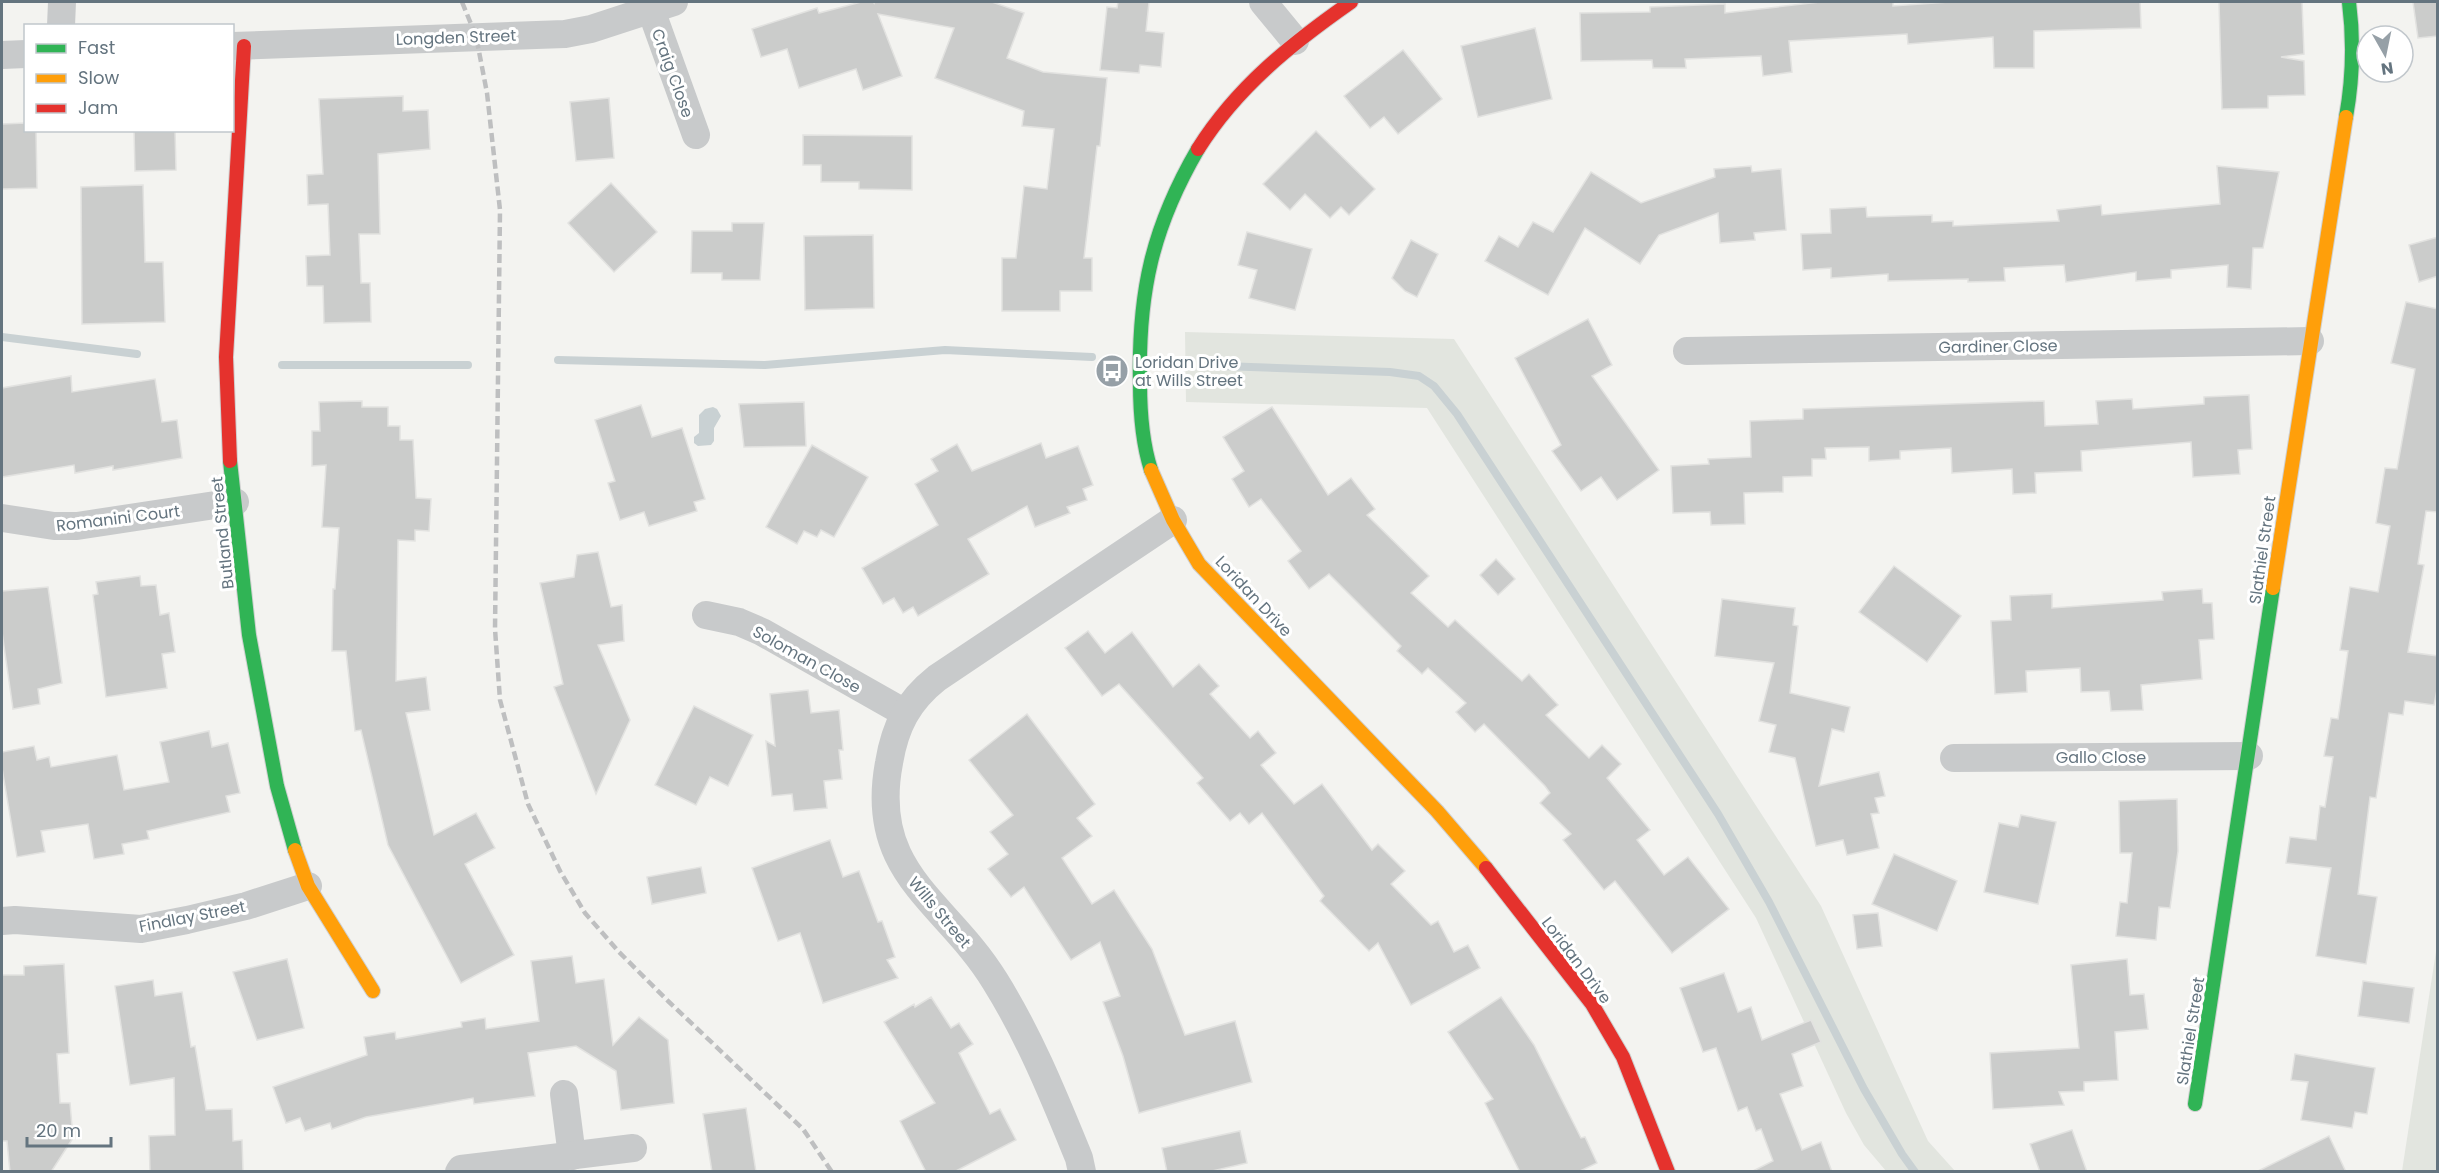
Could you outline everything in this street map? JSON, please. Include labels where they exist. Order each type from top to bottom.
[{"type":"street","points":[[61,24],[62,2]]},
{"type":"street","points":[[1263,2],[1295,41]]},
{"type":"street","name":"Loridan Drive","points":[[1351,2],[1295,41],[1258,73],[1224,111],[1203,142],[1170,206],[1157,237],[1146,275],[1140,326],[1142,416],[1148,458],[1173,520],[1193,556],[1437,812],[1480,861],[1592,1004],[1623,1057],[1668,1172]]},
{"type":"street","name":"Slathiel Street","points":[[2195,1104],[2310,341],[2352,82],[2352,28],[2349,2]]},
{"type":"street","name":"Longden Street","points":[[238,46],[565,34],[591,29],[663,6]]},
{"type":"street","name":"Craig Close","points":[[663,6],[696,135]]},
{"type":"street","name":"Butland Street","points":[[238,46],[226,357],[230,458],[249,635],[277,786],[295,852],[308,886],[373,991]]},
{"type":"street","points":[[2,55],[24,54]]},
{"type":"street","name":"Gardiner Close","points":[[1687,351],[2310,341]]},
{"type":"street","name":"Romanini Court","points":[[2,518],[54,526],[77,525],[235,502]]},
{"type":"street","name":"Wills Street","points":[[1082,1172],[1079,1158],[1034,1052],[1013,1011],[993,978],[966,942],[912,882],[897,856],[886,822],[885,780],[892,746],[905,713],[919,693],[937,678],[1173,520]]},
{"type":"street","name":"Soloman Close","points":[[706,615],[739,622],[762,632],[905,713]]},
{"type":"street","name":"Gallo Close","points":[[1954,758],[2248,756]]},
{"type":"street","name":"Findlay Street","points":[[2,921],[141,929],[246,906],[308,886]]},
{"type":"street","points":[[564,1094],[572,1156]]},
{"type":"street","points":[[459,1172],[461,1169],[633,1148]]},
{"type":"shaded area","points":[[1185,332],[1454,339],[1821,906],[1928,1141],[1955,1171],[1886,1171],[1864,1145],[1846,1113],[1756,918],[1427,408],[1186,402]]},
{"type":"shaded area","points":[[713,407],[721,416],[714,428],[714,441],[711,445],[698,446],[694,443],[694,437],[699,433],[699,415],[705,409]]},
{"type":"shaded area","points":[[2437,945],[2437,1171],[2402,1171]]},
{"type":"building","points":[[861,2],[992,2],[1024,13],[1007,58],[1043,72],[1107,78],[1084,258],[1092,258],[1092,291],[1060,291],[1060,311],[1002,311],[1002,258],[1016,258],[1024,186],[1047,189],[1054,129],[1022,126],[1024,111],[935,78],[954,28],[878,14],[902,76],[863,90],[856,69],[799,88],[787,49],[761,57],[752,29],[817,8],[819,13]]},
{"type":"building","points":[[1118,2],[1149,2],[1146,31],[1164,33],[1161,67],[1140,65],[1139,73],[1100,70],[1107,7],[1117,8]]},
{"type":"building","points":[[1820,2],[1893,2],[1893,6],[1949,2],[2140,2],[2141,28],[2034,31],[2034,68],[1994,68],[1993,37],[1908,44],[1907,34],[1789,41],[1792,72],[1763,76],[1761,56],[1685,59],[1686,68],[1653,68],[1652,60],[1581,61],[1580,13],[1650,12],[1650,7],[1725,4],[1725,13]]},
{"type":"building","points":[[2219,2],[2302,2],[2304,54],[2281,57],[2304,61],[2305,95],[2268,96],[2268,108],[2222,109]]},
{"type":"building","points":[[2413,2],[2438,2],[2438,36],[2418,38]]},
{"type":"building","points":[[1535,28],[1552,99],[1478,117],[1461,46]]},
{"type":"building","points":[[1403,50],[1442,99],[1398,134],[1384,117],[1370,128],[1344,96]]},
{"type":"building","points":[[403,96],[403,111],[428,110],[430,149],[378,154],[380,234],[359,234],[361,283],[370,283],[371,322],[324,323],[323,286],[307,286],[306,256],[330,255],[328,204],[308,205],[307,175],[323,174],[319,99]]},
{"type":"building","points":[[609,98],[614,158],[576,161],[570,102]]},
{"type":"building","points":[[24,123],[24,132],[36,132],[37,188],[2,189],[2,124]]},
{"type":"building","points":[[1316,131],[1375,189],[1349,215],[1341,207],[1330,218],[1305,194],[1290,210],[1263,184]]},
{"type":"building","points":[[134,132],[175,132],[176,170],[135,171]]},
{"type":"building","points":[[803,135],[912,136],[912,190],[859,189],[859,182],[821,182],[821,165],[803,165]]},
{"type":"building","points":[[1751,166],[1752,172],[1781,169],[1786,230],[1754,233],[1755,240],[1720,243],[1718,213],[1659,235],[1640,264],[1585,228],[1548,295],[1485,261],[1499,236],[1518,247],[1533,222],[1553,232],[1591,172],[1641,203],[1715,177],[1714,169]]},
{"type":"building","points":[[2217,166],[2279,172],[2263,248],[2253,248],[2251,289],[2227,287],[2228,265],[2171,270],[2171,278],[2136,281],[2136,272],[2066,282],[2064,265],[2004,268],[2005,281],[1968,282],[1968,279],[1888,281],[1888,274],[1831,278],[1831,268],[1803,270],[1801,234],[1831,233],[1830,209],[1866,207],[1867,217],[1932,215],[1932,222],[1953,221],[1953,226],[2059,221],[2057,210],[2101,205],[2102,215],[2220,204]]},
{"type":"building","points":[[611,183],[657,232],[614,272],[568,223]]},
{"type":"building","points":[[143,185],[145,262],[163,262],[165,322],[82,324],[81,187]]},
{"type":"building","points":[[732,223],[764,223],[760,280],[722,280],[722,273],[691,273],[692,231],[732,231]]},
{"type":"building","points":[[1247,232],[1312,249],[1295,310],[1249,298],[1257,270],[1238,265]]},
{"type":"building","points":[[873,235],[874,308],[805,310],[804,236]]},
{"type":"building","points":[[2438,237],[2438,276],[2419,282],[2409,245]]},
{"type":"building","points":[[1411,240],[1438,254],[1417,297],[1405,291],[1392,278]]},
{"type":"building","points":[[2406,302],[2438,309],[2438,512],[2426,511],[2418,564],[2424,565],[2408,652],[2438,656],[2438,685],[2434,705],[2405,701],[2403,715],[2389,713],[2376,798],[2370,797],[2358,894],[2377,897],[2366,964],[2316,956],[2331,868],[2286,863],[2290,837],[2316,840],[2320,806],[2325,807],[2333,757],[2324,756],[2331,718],[2338,719],[2348,651],[2340,650],[2350,587],[2378,592],[2390,526],[2376,523],[2385,468],[2397,469],[2415,369],[2391,363]]},
{"type":"building","points":[[1588,319],[1612,365],[1592,376],[1659,470],[1617,500],[1601,477],[1581,491],[1552,451],[1561,445],[1515,358]]},
{"type":"building","points":[[71,376],[72,392],[155,379],[162,422],[177,420],[182,458],[113,470],[113,466],[75,473],[74,465],[2,477],[2,388]]},
{"type":"building","points":[[2249,395],[2252,449],[2238,450],[2240,474],[2193,477],[2191,442],[2081,451],[2082,471],[2035,473],[2036,493],[2013,494],[2012,469],[1952,473],[1951,448],[1900,451],[1900,459],[1869,461],[1869,447],[1825,448],[1826,459],[1812,459],[1812,476],[1783,477],[1783,492],[1744,493],[1745,524],[1711,525],[1710,512],[1673,513],[1671,466],[1709,464],[1708,459],[1751,457],[1750,421],[1803,419],[1803,409],[2044,401],[2045,426],[2098,424],[2096,401],[2132,399],[2133,409],[2204,404],[2204,397]]},
{"type":"building","points":[[362,401],[362,407],[388,407],[388,426],[400,426],[400,440],[413,440],[416,498],[431,499],[429,531],[415,530],[415,541],[398,540],[396,681],[426,677],[430,710],[406,713],[434,835],[476,813],[495,848],[465,864],[514,955],[461,983],[388,845],[361,730],[355,731],[346,651],[332,651],[333,589],[335,589],[339,528],[322,527],[326,465],[312,466],[312,431],[320,431],[319,402]]},
{"type":"building","points":[[804,402],[806,446],[744,447],[739,404]]},
{"type":"building","points":[[641,405],[652,437],[682,428],[705,499],[694,502],[697,511],[649,526],[644,512],[620,520],[608,483],[615,481],[595,420]]},
{"type":"building","points":[[1272,407],[1328,495],[1351,478],[1375,509],[1367,515],[1429,576],[1411,593],[1448,627],[1455,620],[1522,681],[1529,674],[1558,705],[1546,715],[1589,758],[1602,745],[1621,764],[1607,778],[1650,830],[1637,840],[1664,875],[1688,857],[1729,909],[1672,953],[1615,881],[1604,890],[1563,840],[1571,834],[1540,803],[1550,793],[1545,786],[1484,724],[1475,732],[1456,712],[1466,703],[1428,668],[1422,674],[1397,651],[1401,646],[1329,574],[1309,589],[1288,561],[1301,551],[1261,499],[1249,507],[1232,479],[1244,471],[1223,437]]},
{"type":"building","points":[[1041,443],[1046,458],[1078,446],[1093,485],[1083,489],[1087,500],[1067,507],[1070,513],[1035,527],[1027,506],[968,539],[989,574],[918,616],[913,607],[903,613],[894,598],[883,604],[862,568],[938,525],[915,484],[938,471],[931,459],[957,444],[972,471]]},
{"type":"building","points":[[812,445],[868,477],[834,537],[821,530],[817,537],[804,531],[797,544],[766,527]]},
{"type":"building","points":[[598,552],[611,607],[622,605],[624,641],[598,645],[630,720],[596,794],[554,687],[563,684],[540,583],[574,577],[577,555]]},
{"type":"building","points":[[1496,559],[1515,579],[1498,595],[1480,575]]},
{"type":"building","points":[[1894,566],[1961,616],[1927,662],[1859,612]]},
{"type":"building","points":[[140,576],[141,586],[156,585],[160,615],[169,613],[175,652],[162,654],[167,688],[106,697],[93,595],[98,594],[96,582]]},
{"type":"building","points":[[48,587],[62,683],[38,689],[40,704],[13,709],[2,632],[2,591]]},
{"type":"building","points":[[2202,589],[2203,603],[2212,603],[2214,639],[2199,640],[2202,679],[2141,685],[2143,710],[2111,711],[2109,691],[2081,692],[2080,668],[2026,671],[2027,692],[1995,694],[1991,621],[2011,620],[2010,596],[2052,594],[2052,608],[2163,600],[2162,592]]},
{"type":"building","points":[[1722,599],[1795,608],[1793,625],[1798,626],[1790,693],[1850,707],[1844,732],[1832,729],[1819,786],[1879,772],[1885,796],[1875,798],[1879,813],[1871,814],[1879,848],[1847,855],[1843,840],[1816,846],[1795,758],[1769,752],[1776,725],[1759,721],[1774,663],[1715,656]]},
{"type":"building","points":[[1088,631],[1105,653],[1132,632],[1173,687],[1199,664],[1219,686],[1210,694],[1250,738],[1258,731],[1276,753],[1261,765],[1294,804],[1322,784],[1372,850],[1378,844],[1405,871],[1391,884],[1431,925],[1438,921],[1454,952],[1468,945],[1480,968],[1411,1005],[1378,943],[1369,951],[1320,901],[1324,896],[1262,813],[1249,824],[1240,813],[1230,821],[1197,783],[1203,778],[1119,684],[1102,696],[1065,648]]},
{"type":"building","points":[[808,690],[811,713],[839,710],[843,750],[839,750],[842,779],[824,781],[827,808],[794,811],[792,794],[772,796],[766,741],[775,746],[770,694]]},
{"type":"building","points":[[694,706],[753,735],[728,786],[710,777],[696,805],[655,785]]},
{"type":"building","points":[[1027,714],[1095,804],[1077,818],[1092,836],[1062,858],[1092,904],[1114,890],[1152,949],[1185,1035],[1235,1021],[1252,1082],[1139,1113],[1123,1056],[1103,1002],[1120,996],[1100,942],[1071,960],[1024,887],[1011,897],[988,869],[1008,854],[990,832],[1013,815],[969,760]]},
{"type":"building","points":[[209,731],[212,747],[228,743],[240,793],[226,796],[230,812],[147,831],[149,839],[122,844],[124,854],[94,859],[88,824],[41,831],[45,852],[17,857],[2,768],[2,752],[34,746],[37,760],[49,757],[51,767],[117,755],[124,790],[169,782],[160,742]]},
{"type":"building","points":[[2177,799],[2178,851],[2170,908],[2159,907],[2156,940],[2116,936],[2120,902],[2127,903],[2132,853],[2120,853],[2119,801]]},
{"type":"building","points":[[2021,815],[2056,822],[2038,904],[1984,892],[1999,823],[2018,827]]},
{"type":"building","points":[[830,840],[843,877],[859,871],[878,922],[882,921],[895,957],[887,960],[898,978],[823,1003],[800,933],[778,941],[752,868]]},
{"type":"building","points":[[1894,854],[1957,881],[1937,931],[1872,904]]},
{"type":"building","points":[[701,867],[706,893],[652,904],[647,877]]},
{"type":"building","points":[[1878,913],[1882,946],[1857,949],[1853,915]]},
{"type":"building","points":[[572,956],[576,983],[604,979],[613,1045],[639,1017],[668,1040],[674,1103],[621,1110],[616,1071],[576,1046],[528,1053],[535,1096],[474,1104],[473,1098],[366,1117],[332,1129],[330,1123],[305,1131],[300,1118],[286,1123],[273,1087],[367,1055],[364,1037],[395,1032],[396,1039],[462,1027],[461,1022],[485,1018],[486,1029],[539,1021],[531,961]]},
{"type":"building","points":[[287,959],[304,1028],[257,1040],[233,972]]},
{"type":"building","points":[[2127,959],[2130,995],[2144,994],[2148,1029],[2115,1032],[2118,1080],[2084,1082],[2084,1091],[2059,1092],[2064,1105],[1993,1109],[1990,1053],[2079,1048],[2071,965]]},
{"type":"building","points":[[64,964],[69,1053],[57,1054],[60,1103],[70,1103],[73,1138],[51,1172],[10,1172],[7,1141],[2,1141],[2,975],[24,975],[24,966]]},
{"type":"building","points":[[1724,973],[1738,1012],[1751,1007],[1762,1040],[1811,1020],[1821,1042],[1792,1054],[1803,1086],[1780,1094],[1802,1150],[1821,1142],[1832,1172],[1751,1172],[1773,1161],[1761,1129],[1756,1131],[1747,1107],[1738,1111],[1716,1048],[1703,1052],[1680,988]]},
{"type":"building","points":[[153,980],[155,996],[182,992],[191,1047],[195,1046],[206,1110],[232,1109],[233,1141],[242,1140],[243,1171],[150,1172],[149,1136],[175,1135],[174,1078],[130,1085],[115,986]]},
{"type":"building","points":[[2363,981],[2414,988],[2409,1023],[2358,1016]]},
{"type":"building","points":[[931,997],[951,1028],[959,1023],[973,1044],[959,1053],[990,1114],[1000,1109],[1016,1140],[954,1172],[926,1172],[900,1121],[935,1103],[884,1022],[914,1004],[915,1007]]},
{"type":"building","points":[[1501,997],[1534,1045],[1581,1138],[1585,1137],[1597,1163],[1578,1172],[1520,1172],[1485,1103],[1493,1099],[1448,1032]]},
{"type":"building","points":[[2295,1054],[2375,1068],[2367,1114],[2355,1112],[2352,1128],[2301,1120],[2308,1082],[2291,1080]]},
{"type":"building","points":[[746,1108],[756,1172],[712,1172],[703,1114]]},
{"type":"building","points":[[2072,1130],[2087,1172],[2040,1172],[2030,1144]]},
{"type":"building","points":[[1240,1131],[1247,1163],[1208,1172],[1167,1172],[1162,1148]]},
{"type":"building","points":[[2329,1136],[2346,1172],[2256,1172]]},
{"type":"waterway","points":[[2,337],[137,354]]},
{"type":"waterway","points":[[558,360],[765,365],[945,350],[1092,357]]},
{"type":"waterway","points":[[282,365],[468,365]]},
{"type":"waterway","points":[[1222,366],[1390,372],[1419,376],[1434,386],[1457,414],[1718,814],[1769,902],[1864,1089],[1915,1172]]},
{"type":"railway","points":[[462,2],[476,36],[487,93],[500,210],[495,629],[500,700],[528,804],[560,871],[585,913],[619,952],[668,1001],[803,1129],[832,1172]]},
{"type":"traffic: fast","points":[[2346,117],[2352,60],[2349,2]]},
{"type":"traffic: fast","points":[[1151,470],[1144,438],[1140,394],[1140,350],[1145,290],[1151,262],[1169,206],[1198,149]]},
{"type":"traffic: fast","points":[[230,461],[249,635],[277,786],[295,850]]},
{"type":"traffic: fast","points":[[2195,1104],[2273,588]]},
{"type":"traffic: slow","points":[[2273,588],[2346,117]]},
{"type":"traffic: slow","points":[[1151,470],[1173,520],[1199,564],[1437,811],[1486,868]]},
{"type":"traffic: slow","points":[[295,850],[308,886],[373,991]]},
{"type":"traffic: jam","points":[[1198,149],[1213,127],[1248,86],[1307,34],[1351,2]]},
{"type":"traffic: jam","points":[[230,461],[226,357],[244,46]]},
{"type":"traffic: jam","points":[[1486,868],[1592,1004],[1623,1057],[1668,1172]]},
{"type":"place","name":"Loridan Drive at Wills Street","points":[[1112,371]]}]
